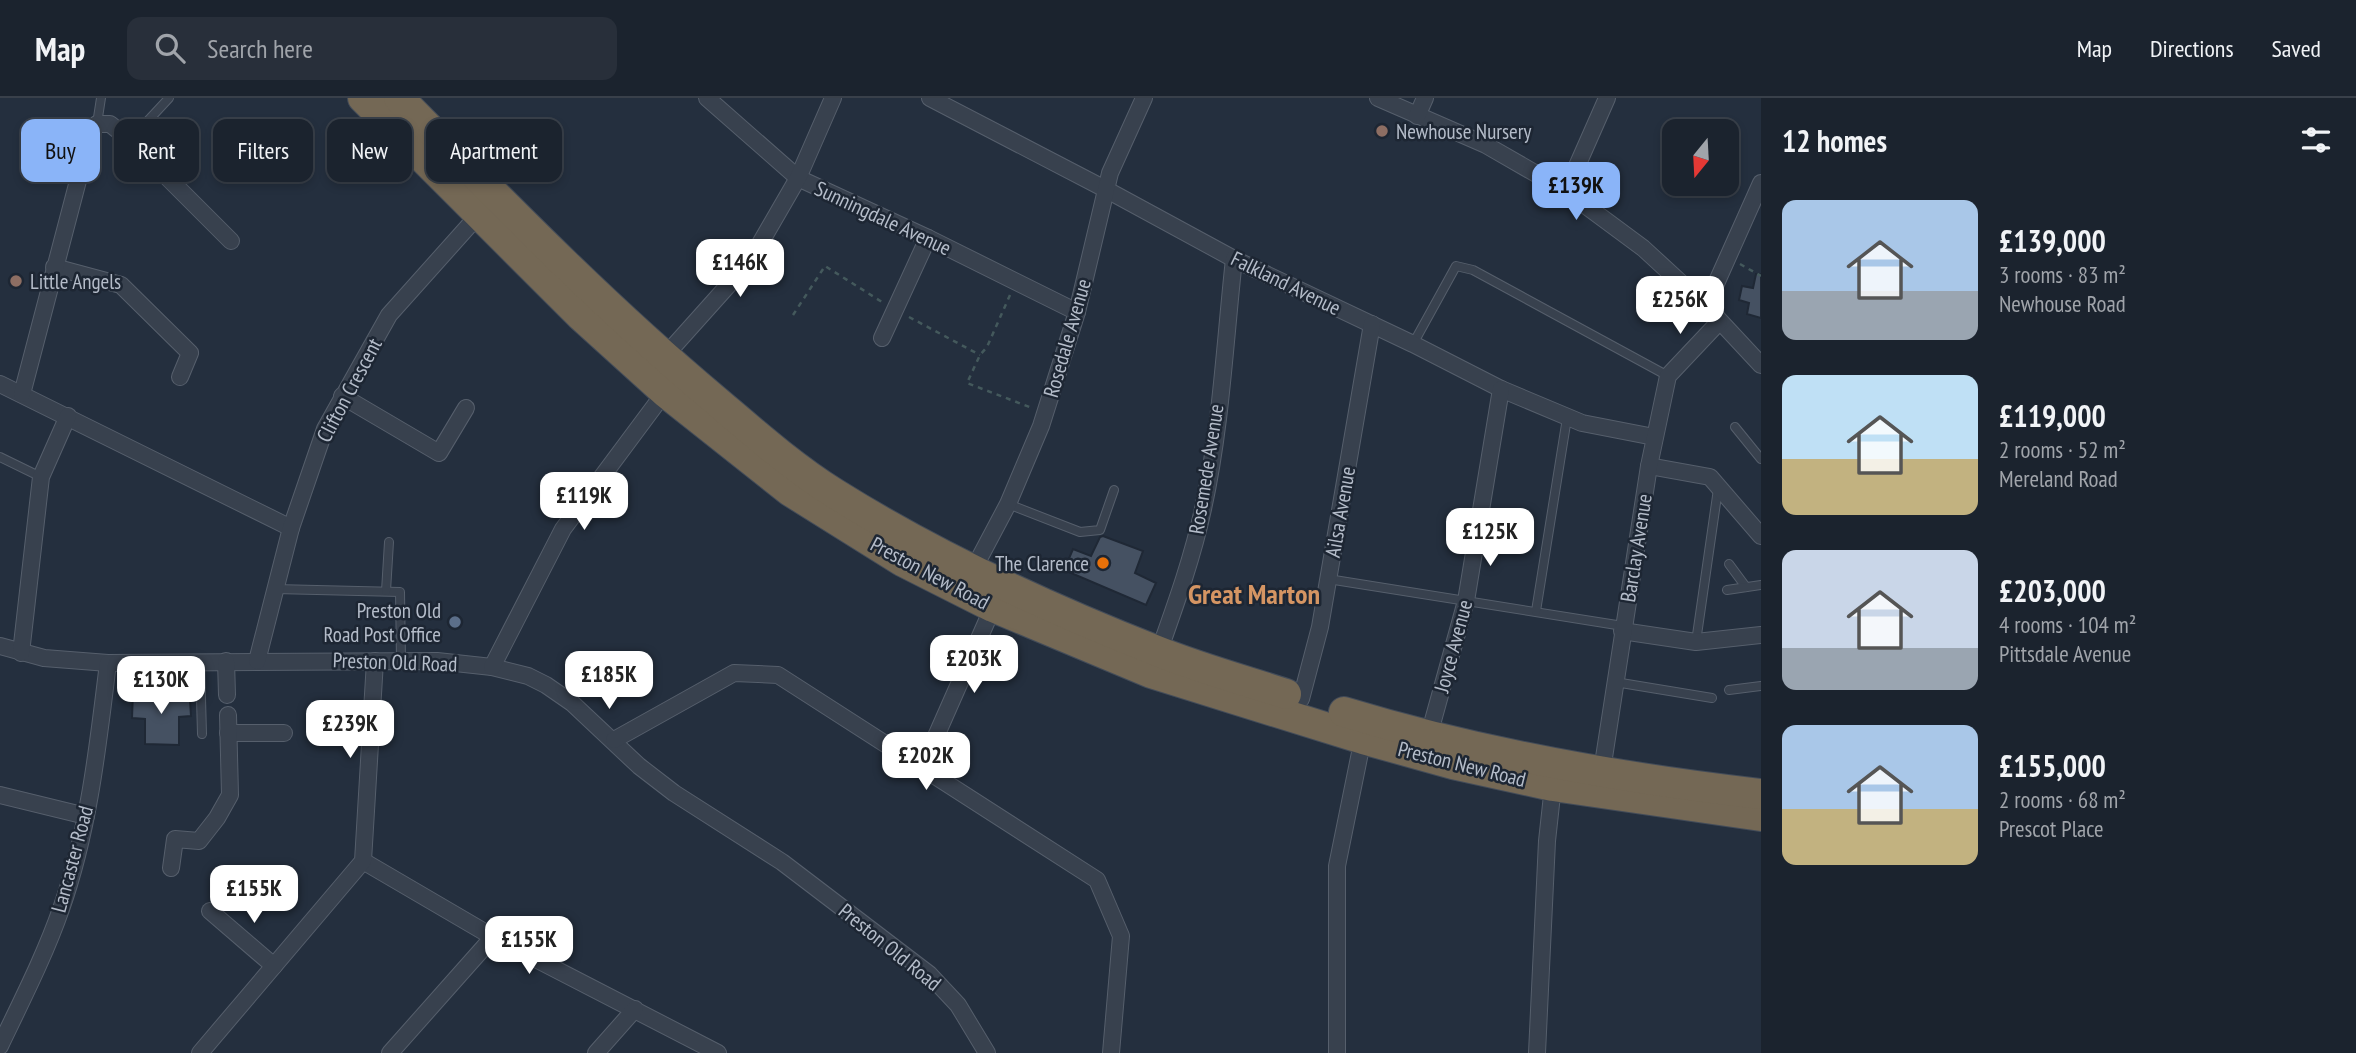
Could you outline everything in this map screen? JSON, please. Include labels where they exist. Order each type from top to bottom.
[{"type":"highway","name":"Preston New Road","points":[[363,98],[770,446],[832,492],[972,572],[1155,662],[1301,699],[1365,729],[1453,764],[1553,786],[1600,783],[1761,794]]},
{"type":"highway","name":"Preston New Road","points":[[399,98],[581,316],[665,392],[790,491],[902,561],[993,607],[1365,729],[1429,735],[1600,783],[1761,816]]},
{"type":"street","name":"Sunningdale Avenue","points":[[707,98],[798,178],[928,238],[1077,312]]},
{"type":"street","points":[[664,357],[750,261],[798,178],[832,98]]},
{"type":"street","name":"Falkland Avenue","points":[[930,98],[1234,259],[1502,389],[1567,418],[1599,428],[1654,437]]},
{"type":"street","name":"Rosedale Avenue","points":[[972,572],[1008,504],[1045,413],[1077,312],[1110,173],[1144,98]]},
{"type":"street","points":[[1378,98],[1486,145],[1566,191],[1643,248],[1706,306],[1761,365]]},
{"type":"street","points":[[1417,116],[1424,98]]},
{"type":"street","points":[[1566,191],[1607,98]]},
{"type":"street","points":[[22,394],[77,182]]},
{"type":"street","points":[[172,182],[231,242]]},
{"type":"street","points":[[1706,306],[1761,183]]},
{"type":"street","name":"Clifton Crescent","points":[[257,661],[290,528],[325,429],[389,316],[487,206]]},
{"type":"street","points":[[882,338],[928,238]]},
{"type":"street","name":"Rosemede Avenue","points":[[1155,662],[1190,558],[1205,499],[1211,468],[1234,259]]},
{"type":"street","points":[[54,267],[121,285],[190,353],[180,377]]},
{"type":"street","points":[[1668,376],[1719,322]]},
{"type":"street","name":"Ailsa Avenue","points":[[1301,699],[1320,627],[1371,324]]},
{"type":"street","name":"Barclay Avenue","points":[[1600,783],[1649,466],[1668,376]]},
{"type":"street","points":[[0,384],[290,528]]},
{"type":"street","name":"Joyce Avenue","points":[[1429,735],[1466,601],[1502,389]]},
{"type":"street","points":[[492,667],[563,529],[665,392]]},
{"type":"street","points":[[342,396],[439,453],[466,408]]},
{"type":"street","points":[[21,653],[41,477],[68,416]]},
{"type":"street","points":[[1649,466],[1710,477],[1761,537]]},
{"type":"street","points":[[922,768],[993,607]]},
{"type":"street","points":[[1623,629],[1696,642],[1761,635]]},
{"type":"street","name":"Preston Old Road","points":[[0,646],[44,658],[108,663],[437,661],[492,667],[528,676],[572,704],[614,740],[639,766],[674,793],[782,862],[929,974],[958,1005],[986,1053]]},
{"type":"street","points":[[226,661],[227,695]]},
{"type":"street","points":[[200,1053],[363,861],[375,661]]},
{"type":"street","name":"Lancaster Road","points":[[0,1046],[61,909],[86,816],[108,663]]},
{"type":"street","points":[[614,740],[734,673],[778,675],[1097,880],[1121,936],[1111,1053]]},
{"type":"street","points":[[171,868],[175,839],[199,841],[230,795],[228,715]]},
{"type":"street","points":[[1337,1053],[1337,866],[1365,729]]},
{"type":"street","points":[[228,733],[284,733]]},
{"type":"street","points":[[1537,1053],[1546,841],[1553,786]]},
{"type":"street","points":[[0,795],[86,816]]},
{"type":"street","points":[[363,861],[493,937],[718,1053]]},
{"type":"street","points":[[210,911],[274,966]]},
{"type":"street","points":[[390,1053],[493,937]]},
{"type":"street","points":[[596,1053],[635,1009]]},
{"type":"lane","points":[[98,119],[101,98]]},
{"type":"lane","points":[[150,119],[169,98]]},
{"type":"lane","points":[[1413,344],[1456,266],[1473,270],[1668,376]]},
{"type":"lane","points":[[1536,611],[1567,418]]},
{"type":"lane","points":[[1735,428],[1761,459]]},
{"type":"lane","points":[[0,457],[41,477]]},
{"type":"lane","points":[[1696,642],[1719,487]]},
{"type":"lane","points":[[1008,504],[1080,533],[1100,530],[1114,490]]},
{"type":"lane","points":[[386,592],[389,542]]},
{"type":"lane","points":[[1729,564],[1746,587]]},
{"type":"lane","points":[[1328,579],[1536,611],[1623,629]]},
{"type":"lane","points":[[1727,590],[1761,585]]},
{"type":"lane","points":[[274,589],[400,592],[401,661]]},
{"type":"lane","points":[[200,662],[202,734]]},
{"type":"lane","points":[[1615,682],[1712,698]]},
{"type":"lane","points":[[1729,690],[1761,686]]},
{"type":"path","points":[[1728,257],[1761,276]]},
{"type":"path","points":[[1015,282],[987,347],[980,355],[967,383],[1045,413]]},
{"type":"building","points":[[1756,274],[1761,274],[1761,318],[1747,314],[1749,303],[1739,300],[1742,286],[1753,288]]},
{"type":"building","name":"The Clarence","points":[[1103,536],[1143,551],[1135,573],[1156,583],[1146,605],[1064,570],[1073,549],[1091,556]]},
{"type":"building","points":[[180,688],[186,700],[190,700],[191,716],[179,717],[179,745],[145,744],[145,719],[132,718],[133,691],[148,696],[173,696]]},
{"type":"place","name":"Newhouse Nursery","points":[[1382,131]]},
{"type":"place","name":"Little Angels","points":[[16,281]]},
{"type":"place","name":"The Clarence","points":[[1103,563]]},
{"type":"place","name":"Preston Old Road Post Office","points":[[455,622]]},
{"type":"district","name":"Great Marton","points":[[1254,593]]}]
